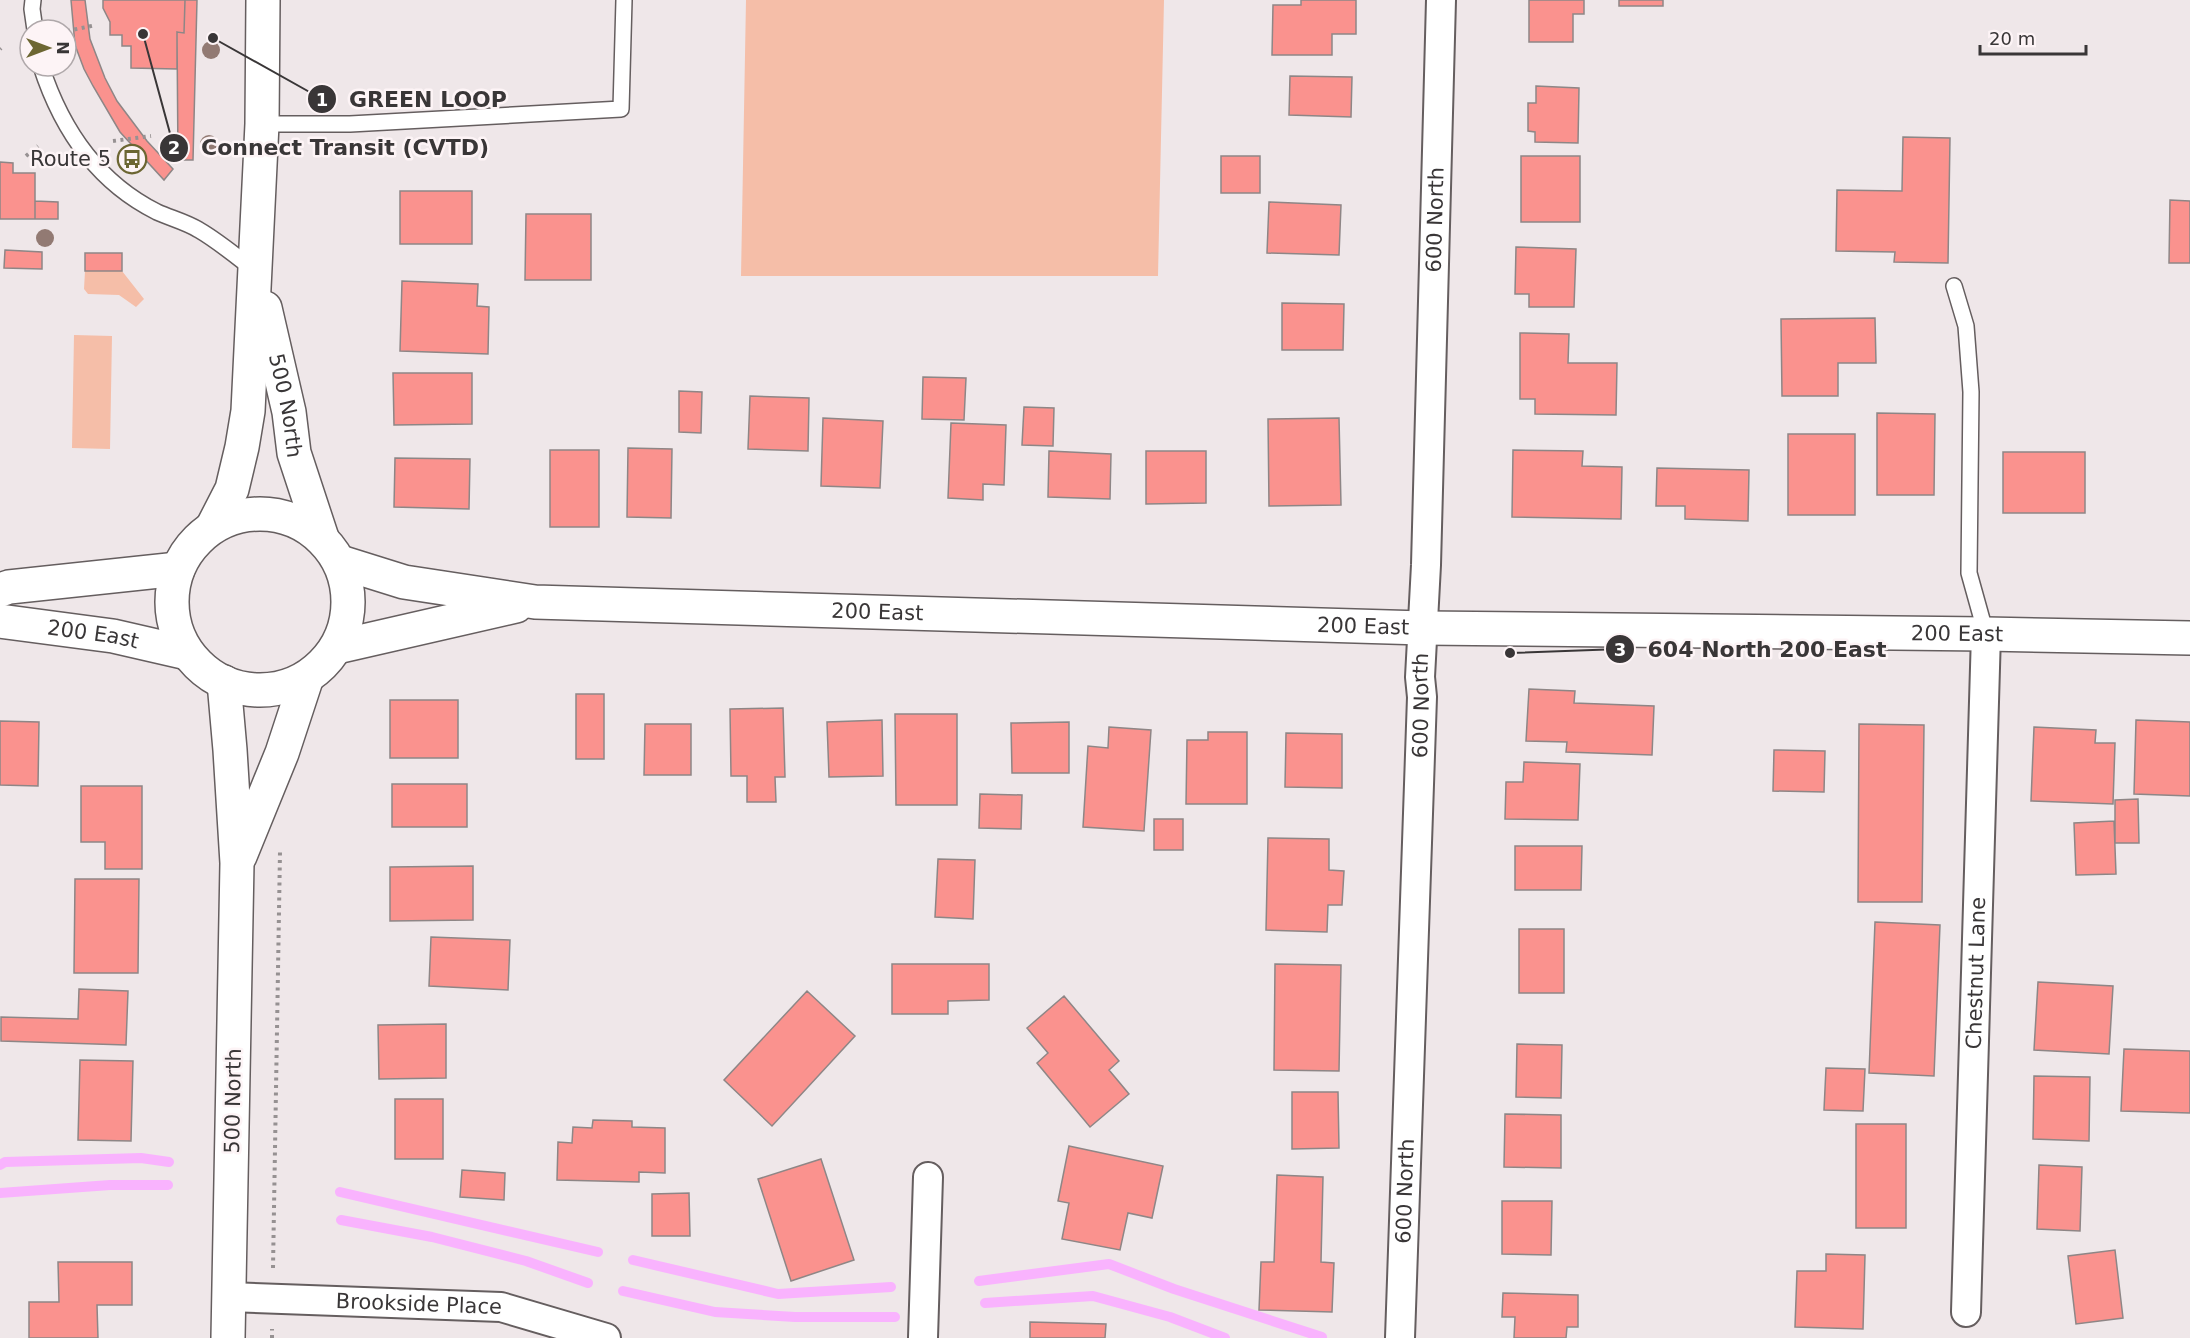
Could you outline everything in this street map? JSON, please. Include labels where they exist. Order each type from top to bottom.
[{"type":"main road","name":"500 North","points":[[213,526],[232,489],[248,411],[262,124],[263,0]]},
{"type":"main road","name":"500 North","points":[[256,271],[289,412],[294,453],[331,550]]},
{"type":"main road","points":[[271,513],[298,521],[331,550],[349,590],[348,619],[337,647],[318,670],[306,680],[264,691],[234,687],[208,674],[187,652],[175,626],[171,597],[178,569],[193,544],[213,526],[242,514],[271,513]]},
{"type":"main road","name":"200 East","points":[[331,550],[404,582],[535,602],[1423,628],[2190,638]]},
{"type":"main road","points":[[0,590],[9,586],[178,569]]},
{"type":"main road","name":"200 East","points":[[337,647],[535,602]]},
{"type":"main road","name":"200 East","points":[[0,621],[113,636],[187,652]]},
{"type":"main road","name":"500 North","points":[[237,863],[282,753],[306,680]]},
{"type":"main road","name":"500 North","points":[[224,682],[237,863],[228,1338]]},
{"type":"street","name":"600 North","points":[[1400,1338],[1426,565],[1441,0]]},
{"type":"street","name":"Chestnut Lane","points":[[1966,1312],[1986,634]]},
{"type":"street","points":[[923,1338],[928,1177]]},
{"type":"street","name":"Brookside Place","points":[[229,1297],[501,1307],[606,1338]]},
{"type":"lane","points":[[33,0],[33,18]]},
{"type":"lane","points":[[262,124],[350,124],[621,109],[624,0]]},
{"type":"lane","points":[[45,78],[65,124],[106,178],[130,197],[156,212],[197,229],[256,271]]},
{"type":"lane","points":[[1954,286],[1966,326],[1971,392],[1969,573],[1986,634]]},
{"type":"path","points":[[78,29],[96,25]]},
{"type":"path","points":[[113,141],[151,136]]},
{"type":"path","points":[[26,156],[38,146]]},
{"type":"path","points":[[273,1270],[280,846]]},
{"type":"shaded area","points":[[746,0],[1164,0],[1158,276],[741,276]]},
{"type":"shaded area","points":[[85,271],[122,271],[144,299],[136,307],[119,295],[88,294],[84,289]]},
{"type":"shaded area","points":[[74,335],[112,336],[110,449],[72,448]]},
{"type":"building","points":[[71,0],[85,0],[90,39],[105,78],[117,101],[147,141],[173,169],[164,180],[120,132],[93,86],[78,53],[78,18],[73,18]]},
{"type":"building","points":[[103,0],[185,0],[184,33],[177,32],[177,69],[131,68],[131,46],[122,46],[122,35],[110,35],[110,22],[103,8]]},
{"type":"building","points":[[185,0],[197,0],[193,160],[178,160],[177,32],[184,33]]},
{"type":"building","points":[[1301,0],[1356,0],[1356,34],[1332,34],[1332,55],[1272,55],[1273,5],[1301,5]]},
{"type":"building","points":[[1529,0],[1584,0],[1584,14],[1573,14],[1573,42],[1529,42]]},
{"type":"building","points":[[1619,0],[1663,0],[1663,6],[1619,6]]},
{"type":"building","points":[[1290,76],[1352,77],[1351,117],[1289,115]]},
{"type":"building","points":[[1536,86],[1579,88],[1578,143],[1535,142],[1535,132],[1528,131],[1528,103],[1536,103]]},
{"type":"building","points":[[1903,137],[1950,138],[1948,263],[1894,262],[1895,252],[1836,251],[1837,190],[1902,191]]},
{"type":"building","points":[[1221,156],[1260,156],[1260,193],[1221,193]]},
{"type":"building","points":[[1521,156],[1580,156],[1580,222],[1521,222]]},
{"type":"building","points":[[0,162],[13,163],[13,173],[35,173],[35,219],[0,219]]},
{"type":"building","points":[[400,191],[472,191],[472,244],[400,244]]},
{"type":"building","points":[[2170,200],[2190,201],[2190,263],[2169,263]]},
{"type":"building","points":[[35,201],[58,202],[58,219],[35,219]]},
{"type":"building","points":[[1269,202],[1341,205],[1339,255],[1267,253]]},
{"type":"building","points":[[526,214],[591,214],[591,280],[525,280]]},
{"type":"building","points":[[1516,247],[1576,249],[1574,307],[1529,307],[1529,294],[1515,294]]},
{"type":"building","points":[[5,250],[42,252],[42,269],[4,268]]},
{"type":"building","points":[[85,253],[122,253],[122,271],[85,271]]},
{"type":"building","points":[[402,281],[478,284],[477,306],[489,307],[488,354],[400,351]]},
{"type":"building","points":[[1282,303],[1344,304],[1343,350],[1282,350]]},
{"type":"building","points":[[1875,318],[1876,363],[1838,363],[1838,396],[1782,396],[1781,319]]},
{"type":"building","points":[[1520,333],[1569,334],[1568,363],[1617,363],[1616,415],[1535,414],[1535,399],[1520,399]]},
{"type":"building","points":[[393,373],[472,373],[472,424],[394,425]]},
{"type":"building","points":[[923,377],[966,378],[964,420],[922,419]]},
{"type":"building","points":[[679,391],[702,392],[701,433],[679,432]]},
{"type":"building","points":[[750,396],[809,398],[808,451],[748,449]]},
{"type":"building","points":[[1024,407],[1054,408],[1053,446],[1022,445]]},
{"type":"building","points":[[1877,413],[1935,414],[1934,495],[1877,495]]},
{"type":"building","points":[[823,418],[883,421],[880,488],[821,486]]},
{"type":"building","points":[[1339,418],[1341,505],[1269,506],[1268,419]]},
{"type":"building","points":[[951,423],[1006,425],[1004,485],[983,484],[983,500],[948,498]]},
{"type":"building","points":[[1788,434],[1855,434],[1855,515],[1788,515]]},
{"type":"building","points":[[628,448],[672,449],[671,518],[627,517]]},
{"type":"building","points":[[550,450],[599,450],[599,527],[550,527]]},
{"type":"building","points":[[1513,450],[1583,451],[1582,466],[1622,467],[1621,519],[1512,517]]},
{"type":"building","points":[[1049,451],[1111,454],[1110,499],[1048,497]]},
{"type":"building","points":[[1146,451],[1206,451],[1206,503],[1146,504]]},
{"type":"building","points":[[2003,452],[2085,452],[2085,513],[2003,513]]},
{"type":"building","points":[[395,458],[470,459],[469,509],[394,507]]},
{"type":"building","points":[[1657,468],[1749,470],[1748,521],[1685,519],[1685,506],[1656,506]]},
{"type":"building","points":[[1529,689],[1575,691],[1574,703],[1654,706],[1652,755],[1566,752],[1567,742],[1526,741]]},
{"type":"building","points":[[576,694],[604,694],[604,759],[576,759]]},
{"type":"building","points":[[390,700],[458,700],[458,758],[390,758]]},
{"type":"building","points":[[783,708],[785,777],[775,777],[776,802],[747,802],[747,776],[731,776],[730,709]]},
{"type":"building","points":[[895,714],[957,714],[957,805],[896,805]]},
{"type":"building","points":[[882,720],[883,776],[829,777],[827,722]]},
{"type":"building","points":[[2136,720],[2190,722],[2190,796],[2134,794]]},
{"type":"building","points":[[0,721],[39,722],[38,786],[0,785]]},
{"type":"building","points":[[1069,722],[1069,773],[1012,773],[1011,723]]},
{"type":"building","points":[[645,724],[691,724],[691,775],[644,775]]},
{"type":"building","points":[[1859,724],[1924,725],[1922,902],[1858,902]]},
{"type":"building","points":[[1109,727],[1151,730],[1144,831],[1083,827],[1088,746],[1108,748]]},
{"type":"building","points":[[2034,727],[2096,730],[2095,743],[2115,743],[2113,804],[2031,801]]},
{"type":"building","points":[[1208,732],[1247,732],[1247,804],[1186,804],[1187,740],[1208,740]]},
{"type":"building","points":[[1286,733],[1342,734],[1342,788],[1285,787]]},
{"type":"building","points":[[1774,750],[1825,751],[1824,792],[1773,791]]},
{"type":"building","points":[[1524,762],[1580,764],[1578,820],[1505,819],[1506,782],[1523,782]]},
{"type":"building","points":[[392,784],[467,784],[467,827],[392,827]]},
{"type":"building","points":[[81,786],[142,786],[142,869],[105,869],[105,842],[81,842]]},
{"type":"building","points":[[980,794],[1022,795],[1021,829],[979,828]]},
{"type":"building","points":[[2138,799],[2139,843],[2115,843],[2115,800]]},
{"type":"building","points":[[1154,819],[1183,819],[1183,850],[1154,850]]},
{"type":"building","points":[[2114,821],[2116,874],[2076,875],[2074,823]]},
{"type":"building","points":[[1268,838],[1329,839],[1329,870],[1344,871],[1342,905],[1328,905],[1327,932],[1266,930]]},
{"type":"building","points":[[1515,846],[1582,846],[1581,890],[1515,890]]},
{"type":"building","points":[[938,859],[975,860],[973,919],[935,917]]},
{"type":"building","points":[[473,866],[473,920],[390,921],[390,867]]},
{"type":"building","points":[[75,879],[139,879],[138,973],[74,973]]},
{"type":"building","points":[[1875,922],[1940,925],[1934,1076],[1869,1073]]},
{"type":"building","points":[[1519,929],[1564,929],[1564,993],[1519,993]]},
{"type":"building","points":[[431,937],[510,940],[508,990],[429,986]]},
{"type":"building","points":[[892,964],[989,964],[989,1000],[948,1001],[948,1014],[892,1014]]},
{"type":"building","points":[[1275,964],[1341,965],[1339,1071],[1274,1070]]},
{"type":"building","points":[[2038,982],[2113,986],[2109,1054],[2034,1050]]},
{"type":"building","points":[[79,989],[128,991],[126,1045],[1,1041],[1,1017],[78,1019]]},
{"type":"building","points":[[807,991],[855,1036],[772,1126],[724,1080]]},
{"type":"building","points":[[1064,996],[1119,1061],[1109,1070],[1129,1094],[1090,1127],[1037,1063],[1048,1053],[1027,1028]]},
{"type":"building","points":[[446,1024],[446,1078],[379,1079],[378,1025]]},
{"type":"building","points":[[1517,1044],[1562,1045],[1561,1098],[1516,1097]]},
{"type":"building","points":[[2124,1049],[2190,1051],[2190,1113],[2121,1111]]},
{"type":"building","points":[[80,1060],[133,1061],[131,1141],[78,1140]]},
{"type":"building","points":[[1826,1068],[1865,1069],[1863,1111],[1824,1110]]},
{"type":"building","points":[[2034,1076],[2090,1077],[2089,1141],[2033,1139]]},
{"type":"building","points":[[1292,1092],[1338,1092],[1339,1148],[1292,1149]]},
{"type":"building","points":[[395,1099],[443,1099],[443,1159],[395,1159]]},
{"type":"building","points":[[1505,1114],[1561,1115],[1561,1168],[1504,1167]]},
{"type":"building","points":[[593,1120],[632,1121],[632,1127],[665,1128],[665,1173],[639,1172],[639,1182],[557,1180],[558,1142],[572,1143],[573,1127],[592,1128]]},
{"type":"building","points":[[1856,1124],[1906,1124],[1906,1228],[1856,1228]]},
{"type":"building","points":[[1069,1146],[1163,1166],[1152,1218],[1128,1213],[1120,1250],[1062,1239],[1069,1203],[1058,1201]]},
{"type":"building","points":[[821,1159],[854,1260],[791,1281],[758,1179]]},
{"type":"building","points":[[2039,1165],[2082,1167],[2080,1231],[2037,1229]]},
{"type":"building","points":[[462,1170],[505,1173],[504,1200],[460,1197]]},
{"type":"building","points":[[1277,1175],[1323,1177],[1321,1262],[1334,1263],[1332,1312],[1259,1310],[1261,1262],[1274,1262]]},
{"type":"building","points":[[689,1193],[690,1236],[652,1236],[652,1194]]},
{"type":"building","points":[[1502,1201],[1552,1201],[1551,1255],[1502,1254]]},
{"type":"building","points":[[2115,1250],[2123,1318],[2076,1324],[2068,1256]]},
{"type":"building","points":[[1826,1254],[1865,1255],[1863,1329],[1795,1327],[1797,1271],[1826,1271]]},
{"type":"building","points":[[58,1262],[132,1262],[132,1305],[97,1305],[98,1338],[29,1338],[29,1302],[59,1302]]},
{"type":"building","points":[[1503,1293],[1578,1295],[1578,1327],[1567,1327],[1566,1338],[1514,1338],[1515,1317],[1502,1317]]},
{"type":"building","points":[[1030,1322],[1106,1324],[1105,1338],[1030,1338]]},
{"type":"waterway","points":[[0,1165],[5,1162],[141,1158],[169,1162]]},
{"type":"waterway","points":[[0,1193],[110,1185],[168,1185]]},
{"type":"waterway","points":[[340,1192],[598,1252]]},
{"type":"waterway","points":[[341,1220],[432,1237],[526,1261],[588,1283]]},
{"type":"waterway","points":[[633,1260],[778,1294],[891,1287]]},
{"type":"waterway","points":[[979,1281],[1109,1264],[1174,1289],[1322,1337]]},
{"type":"waterway","points":[[623,1291],[715,1312],[795,1317],[895,1317]]},
{"type":"waterway","points":[[985,1303],[1093,1296],[1170,1317],[1225,1338]]},
{"type":"place","name":"Connect Transit (CVTD)","points":[[143,34]]},
{"type":"place","name":"GREEN LOOP","points":[[213,38]]},
{"type":"place","name":"Route 5","points":[[132,159]]},
{"type":"place","name":"604 North 200 East","points":[[1510,653]]}]
